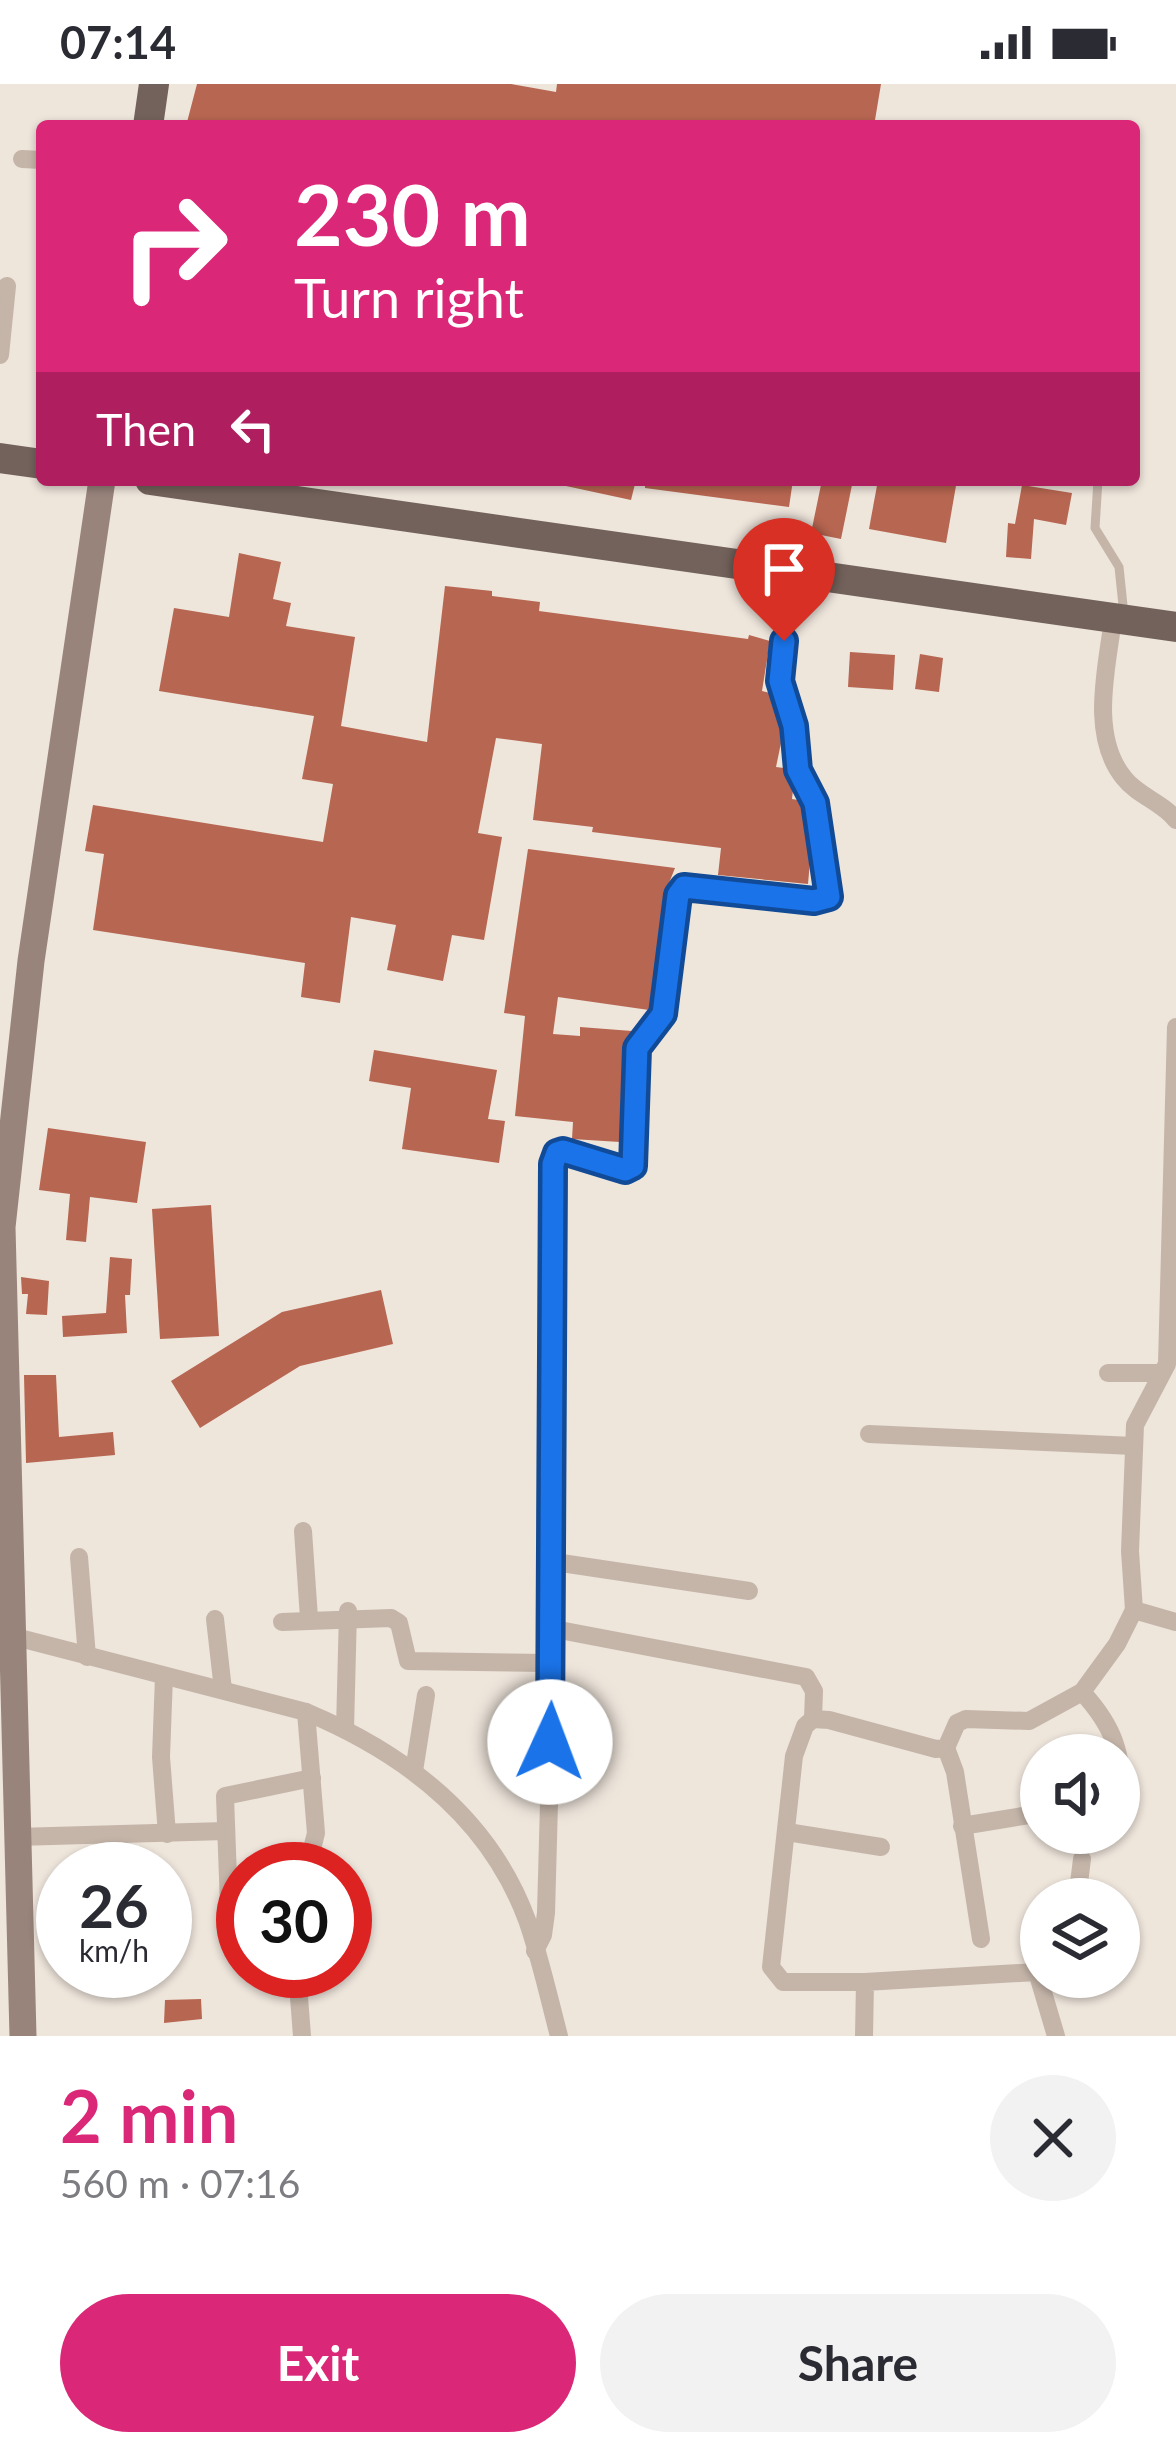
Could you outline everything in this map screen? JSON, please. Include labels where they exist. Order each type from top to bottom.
[{"type":"main road","points":[[149,120],[154,84]]},
{"type":"main road","points":[[0,458],[36,463]]},
{"type":"main road","points":[[23,2036],[17,1837],[7,1718],[1,1227],[31,961],[101,486]]},
{"type":"main road","points":[[192,486],[1176,627]]},
{"type":"street","points":[[0,356],[8,286]]},
{"type":"street","points":[[535,1951],[546,1913],[552,1694],[548,1561],[553,1164],[563,1151],[625,1170],[633,1166],[637,1048],[663,1014],[678,895],[684,887],[814,901],[829,897],[815,803],[798,770],[794,726],[778,672],[796,575]]},
{"type":"street","points":[[1119,619],[1104,700],[1107,740],[1127,783],[1176,820]]},
{"type":"street","points":[[946,1748],[957,1723],[966,1719],[1029,1721],[1082,1692],[1134,1610],[1130,1551],[1135,1425],[1164,1384],[1167,1364],[1176,1027]]},
{"type":"street","points":[[1108,1373],[1164,1384]]},
{"type":"street","points":[[869,1433],[1134,1446]]},
{"type":"street","points":[[303,1531],[310,1618]]},
{"type":"street","points":[[79,1557],[87,1657]]},
{"type":"street","points":[[548,1561],[749,1591]]},
{"type":"street","points":[[1134,1610],[1176,1622]]},
{"type":"street","points":[[345,1729],[348,1616]]},
{"type":"street","points":[[283,1622],[348,1616],[397,1620],[404,1656],[412,1662],[548,1663]]},
{"type":"street","points":[[215,1619],[224,1690]]},
{"type":"street","points":[[549,1628],[806,1677],[814,1691],[812,1719],[794,1756],[771,1967],[783,1982],[1020,1973]]},
{"type":"street","points":[[6,1635],[306,1712],[345,1729],[414,1771],[450,1799],[494,1853],[526,1919],[559,2036]]},
{"type":"street","points":[[164,1676],[161,1757],[167,1834]]},
{"type":"street","points":[[1082,1692],[1114,1734]]},
{"type":"street","points":[[414,1771],[426,1695]]},
{"type":"street","points":[[306,1712],[314,1842]]},
{"type":"street","points":[[812,1719],[946,1748]]},
{"type":"street","points":[[946,1748],[953,1758],[981,1939]]},
{"type":"street","points":[[226,1842],[225,1796],[311,1778]]},
{"type":"street","points":[[962,1826],[1020,1816]]},
{"type":"street","points":[[17,1837],[225,1832]]},
{"type":"street","points":[[787,1832],[881,1847]]},
{"type":"street","points":[[1080,1878],[1082,1859]]},
{"type":"street","points":[[864,2036],[865,1982]]},
{"type":"street","points":[[300,1998],[302,2036]]},
{"type":"street","points":[[1046,1998],[1056,2036]]},
{"type":"lane","points":[[1098,486],[1095,528],[1119,567],[1119,619]]},
{"type":"building","points":[[197,84],[511,84],[556,92],[557,84],[881,84],[875,120],[188,120]]},
{"type":"building","points":[[566,486],[634,486],[631,500]]},
{"type":"building","points":[[645,486],[792,486],[789,507]]},
{"type":"building","points":[[821,486],[852,486],[841,539],[811,533]]},
{"type":"building","points":[[877,486],[956,486],[946,543],[869,529]]},
{"type":"building","points":[[1022,486],[1072,493],[1066,525],[1034,519],[1031,559],[1006,557],[1008,523],[1015,524]]},
{"type":"building","points":[[239,553],[281,562],[273,599],[291,603],[286,626],[355,637],[341,726],[427,742],[445,586],[540,602],[539,611],[770,641],[762,691],[770,693],[780,728],[776,767],[784,768],[792,799],[802,807],[810,861],[808,884],[718,875],[721,848],[533,820],[542,744],[496,738],[478,833],[502,837],[484,940],[452,935],[443,981],[387,970],[396,925],[351,917],[340,1003],[301,997],[305,963],[93,930],[104,854],[85,851],[93,805],[323,842],[333,784],[302,779],[314,716],[159,691],[174,608],[229,617]]},
{"type":"building","points":[[850,652],[895,655],[893,690],[848,687]]},
{"type":"building","points":[[920,654],[943,658],[939,692],[915,689]]},
{"type":"building","points":[[528,849],[675,868],[665,893],[649,1010],[558,997],[553,1034],[580,1036],[580,1027],[632,1031],[624,1049],[620,1142],[572,1139],[573,1122],[515,1116],[525,1016],[504,1013]]},
{"type":"building","points":[[374,1050],[497,1070],[488,1119],[505,1121],[499,1163],[402,1149],[411,1088],[369,1081]]},
{"type":"building","points":[[48,1128],[146,1142],[137,1203],[90,1197],[86,1242],[66,1240],[70,1194],[39,1190]]},
{"type":"building","points":[[211,1205],[219,1336],[160,1339],[152,1209]]},
{"type":"building","points":[[110,1257],[132,1259],[130,1295],[125,1295],[127,1333],[63,1337],[62,1316],[106,1313]]},
{"type":"building","points":[[21,1277],[49,1281],[47,1315],[26,1314],[28,1294],[22,1294]]},
{"type":"building","points":[[381,1290],[393,1344],[300,1366],[200,1428],[171,1381],[282,1312]]},
{"type":"building","points":[[24,1375],[56,1375],[59,1437],[113,1432],[115,1455],[26,1463]]},
{"type":"building","points":[[201,1999],[202,2019],[164,2023],[165,2000]]},
{"type":"route","points":[[550,1742],[553,1164],[563,1151],[614,1168],[630,1170],[633,1166],[637,1048],[663,1014],[678,895],[684,887],[814,901],[829,897],[815,803],[798,770],[794,726],[778,672],[784,641]]}]
